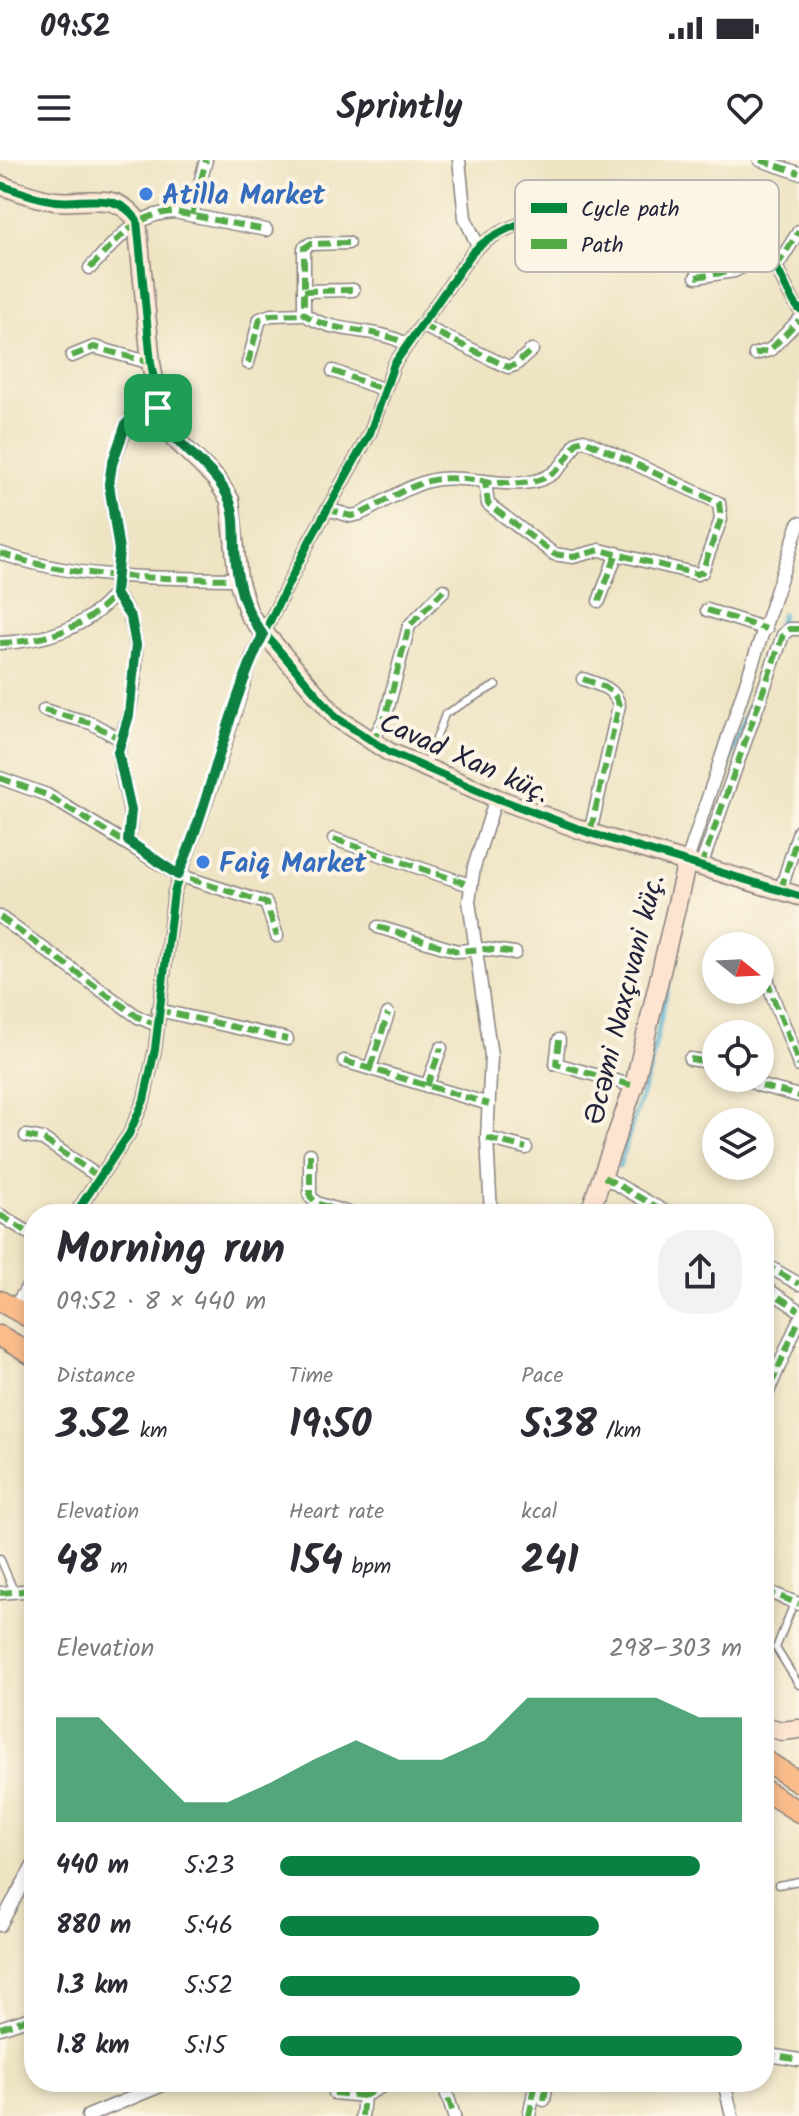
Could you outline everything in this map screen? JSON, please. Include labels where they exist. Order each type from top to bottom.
[{"type":"main road","points":[[0,1336],[24,1350]]},
{"type":"main road","points":[[774,1766],[799,1782]]},
{"type":"main road","points":[[774,1796],[799,1812]]},
{"type":"street","points":[[192,215],[206,160]]},
{"type":"street","points":[[459,160],[465,218],[478,246]]},
{"type":"street","points":[[760,160],[799,173]]},
{"type":"street","points":[[0,185],[57,201],[110,200],[125,206],[137,220]]},
{"type":"street","points":[[90,268],[137,220],[158,212],[192,215],[266,230]]},
{"type":"street","name":"Cavad Xan küç.","points":[[137,220],[151,363],[158,408],[166,428],[216,479],[230,500],[238,579],[244,606],[263,635],[337,718],[372,743],[496,798],[590,833],[790,892]]},
{"type":"street","points":[[81,1204],[138,1117],[150,1077],[169,916],[178,875],[213,783],[246,673],[327,509],[370,433],[406,344],[423,326],[478,246],[515,229]]},
{"type":"street","points":[[779,263],[799,231]]},
{"type":"street","points":[[304,314],[304,248],[310,244],[348,243]]},
{"type":"street","points":[[779,270],[799,309]]},
{"type":"street","points":[[696,277],[728,272]]},
{"type":"street","points":[[304,291],[353,290]]},
{"type":"street","points":[[248,363],[260,319],[271,315],[304,314],[322,324],[370,330],[406,344]]},
{"type":"street","points":[[755,354],[770,350],[799,320]]},
{"type":"street","points":[[423,326],[508,367],[532,350]]},
{"type":"street","points":[[72,356],[94,347],[151,363]]},
{"type":"street","points":[[333,371],[385,390]]},
{"type":"street","points":[[128,841],[131,810],[119,761],[120,739],[129,715],[136,645],[131,618],[115,594],[119,550],[110,493],[112,464],[130,419],[158,408]]},
{"type":"street","points":[[327,509],[351,516],[360,514],[435,479],[485,481],[510,483],[548,476],[560,468],[577,442],[584,440],[719,503],[722,508],[702,572],[697,574],[617,553],[590,551],[573,557],[554,554],[488,504],[485,481]]},
{"type":"street","name":"Əcəmi Naxçıvani küç.","points":[[593,1204],[634,1086],[694,864],[799,523]]},
{"type":"street","points":[[0,553],[45,566],[117,575],[238,579]]},
{"type":"street","points":[[599,601],[617,553]]},
{"type":"street","points":[[372,743],[386,715],[409,626],[444,590]]},
{"type":"street","points":[[0,643],[55,634],[80,626],[115,594]]},
{"type":"street","points":[[707,610],[766,629]]},
{"type":"street","points":[[694,864],[783,635],[789,629],[799,629]]},
{"type":"street","points":[[583,679],[607,687],[616,695],[619,705],[590,833]]},
{"type":"street","points":[[44,710],[91,723],[120,739]]},
{"type":"street","points":[[0,778],[47,795],[128,841],[178,875],[266,903],[277,936]]},
{"type":"street","points":[[490,1204],[487,1138],[491,1056],[469,916],[470,885],[496,798]]},
{"type":"street","points":[[790,892],[799,831]]},
{"type":"street","points":[[334,839],[470,885]]},
{"type":"street","points":[[0,917],[138,1017],[157,1025]]},
{"type":"street","points":[[378,927],[447,949],[515,953]]},
{"type":"street","points":[[774,1001],[789,1029],[799,1066]]},
{"type":"street","points":[[158,1010],[287,1039]]},
{"type":"street","points":[[370,1068],[388,1014]]},
{"type":"street","points":[[559,1040],[556,1064],[634,1086]]},
{"type":"street","points":[[427,1086],[441,1048]]},
{"type":"street","points":[[690,1059],[702,1061]]},
{"type":"street","points":[[344,1061],[489,1104]]},
{"type":"street","points":[[774,1089],[799,1096]]},
{"type":"street","points":[[26,1136],[43,1139],[99,1177]]},
{"type":"street","points":[[487,1138],[526,1148]]},
{"type":"street","points":[[310,1154],[310,1196],[319,1204]]},
{"type":"street","points":[[604,1177],[651,1204]]},
{"type":"street","points":[[0,1215],[24,1230]]},
{"type":"street","points":[[774,1270],[799,1284]]},
{"type":"street","points":[[7,1304],[24,1287]]},
{"type":"street","points":[[774,1294],[799,1310]]},
{"type":"street","points":[[774,1378],[799,1320]]},
{"type":"street","points":[[0,1593],[24,1590]]},
{"type":"street","points":[[774,1594],[796,1603]]},
{"type":"street","points":[[774,1729],[799,1729]]},
{"type":"street","points":[[0,1925],[24,1882]]},
{"type":"street","points":[[0,2028],[24,2020]]},
{"type":"street","points":[[774,2056],[799,2060]]},
{"type":"street","points":[[88,2116],[146,2092]]},
{"type":"street","points":[[334,2093],[364,2096],[371,2092]]},
{"type":"street","points":[[446,2092],[454,2116]]},
{"type":"street","points":[[529,2116],[534,2092]]},
{"type":"street","points":[[544,2100],[545,2092]]},
{"type":"street","points":[[726,2092],[732,2116]]},
{"type":"street","points":[[362,2116],[364,2096]]},
{"type":"lane","points":[[425,768],[445,714],[496,685]]},
{"type":"lane","points":[[0,1558],[14,1591]]},
{"type":"lane","points":[[796,1603],[776,1648],[799,1685]]},
{"type":"lane","points":[[778,1885],[799,1881]]},
{"type":"waterway","points":[[698,850],[782,614]]},
{"type":"waterway","points":[[619,1166],[650,1068],[671,970]]},
{"type":"marked path","points":[[192,215],[206,160]]},
{"type":"marked path","points":[[760,160],[799,173]]},
{"type":"marked path","points":[[90,268],[127,231],[160,214],[174,212],[266,230]]},
{"type":"marked path","points":[[779,263],[799,231]]},
{"type":"marked path","points":[[348,243],[310,244],[304,248],[304,314],[328,325],[394,338],[406,344]]},
{"type":"marked path","points":[[696,277],[728,272]]},
{"type":"marked path","points":[[304,291],[353,290]]},
{"type":"marked path","points":[[248,363],[260,319],[271,315],[304,314]]},
{"type":"marked path","points":[[755,354],[770,350],[799,320]]},
{"type":"marked path","points":[[423,326],[508,367],[515,365],[532,350]]},
{"type":"marked path","points":[[72,356],[94,347],[151,363]]},
{"type":"marked path","points":[[333,371],[385,390]]},
{"type":"marked path","points":[[0,643],[64,631],[91,616],[115,594],[119,550],[109,484],[112,464],[130,419],[158,408]]},
{"type":"marked path","points":[[327,509],[351,516],[360,514],[408,488],[439,479],[533,482],[559,468],[577,442],[584,440],[719,503],[721,519],[702,572],[697,574],[600,550],[573,557],[554,554],[488,504],[485,481]]},
{"type":"marked path","points":[[0,553],[88,573],[238,579]]},
{"type":"marked path","points":[[599,601],[617,553]]},
{"type":"marked path","points":[[372,743],[386,715],[409,626],[444,590]]},
{"type":"marked path","points":[[115,594],[131,620],[136,650],[132,698],[119,749],[130,819],[128,841]]},
{"type":"marked path","points":[[707,610],[766,629]]},
{"type":"marked path","points":[[701,866],[783,635],[789,629],[799,629]]},
{"type":"marked path","points":[[583,679],[610,690],[619,705],[590,833]]},
{"type":"marked path","points":[[44,710],[91,723],[120,739]]},
{"type":"marked path","points":[[0,778],[47,795],[178,875],[266,903],[277,936]]},
{"type":"marked path","points":[[781,889],[799,831]]},
{"type":"marked path","points":[[334,839],[470,885]]},
{"type":"marked path","points":[[0,917],[138,1017],[157,1025]]},
{"type":"marked path","points":[[378,927],[457,951],[484,949],[515,953]]},
{"type":"marked path","points":[[774,999],[799,1066]]},
{"type":"marked path","points":[[158,1010],[287,1039]]},
{"type":"marked path","points":[[370,1068],[388,1014]]},
{"type":"marked path","points":[[559,1040],[556,1064],[634,1086]]},
{"type":"marked path","points":[[427,1086],[441,1048]]},
{"type":"marked path","points":[[690,1059],[702,1061]]},
{"type":"marked path","points":[[344,1061],[489,1104]]},
{"type":"marked path","points":[[774,1089],[799,1096]]},
{"type":"marked path","points":[[26,1136],[43,1139],[99,1177]]},
{"type":"marked path","points":[[487,1138],[526,1148]]},
{"type":"marked path","points":[[310,1154],[310,1196],[319,1204]]},
{"type":"marked path","points":[[604,1177],[651,1204]]},
{"type":"marked path","points":[[0,1215],[24,1230]]},
{"type":"marked path","points":[[774,1270],[799,1284]]},
{"type":"marked path","points":[[774,1294],[799,1310]]},
{"type":"marked path","points":[[774,1378],[799,1320]]},
{"type":"marked path","points":[[0,1593],[24,1591]]},
{"type":"marked path","points":[[774,1594],[799,1604]]},
{"type":"marked path","points":[[0,2028],[24,2020]]},
{"type":"marked path","points":[[774,2056],[799,2060]]},
{"type":"marked path","points":[[362,2116],[364,2096],[371,2092]]},
{"type":"marked path","points":[[446,2092],[454,2116]]},
{"type":"marked path","points":[[529,2116],[534,2092]]},
{"type":"marked path","points":[[544,2100],[545,2092]]},
{"type":"marked path","points":[[334,2093],[364,2096]]},
{"type":"cycle path","points":[[0,185],[49,200],[110,202],[119,205],[137,220],[151,363],[161,418],[175,439],[216,479],[230,500],[238,579],[249,615],[337,718],[389,752],[496,798],[590,833],[799,896]]},
{"type":"cycle path","points":[[82,1204],[129,1134],[144,1100],[155,1049],[174,892],[213,783],[252,657],[309,542],[370,433],[394,364],[472,253],[487,240],[515,226]]},
{"type":"cycle path","points":[[778,272],[799,309]]},
{"type":"place","name":"Atilla Market","points":[[146,194]]},
{"type":"place","name":"Faiq Market","points":[[203,862]]},
{"type":"route","points":[[158,408],[166,428],[216,479],[230,500],[241,595],[244,606],[263,635],[246,673],[213,783],[178,875],[128,841],[131,810],[118,752],[129,715],[136,645],[131,618],[115,594],[119,550],[109,484],[112,464],[126,424],[135,416],[158,408]]}]
